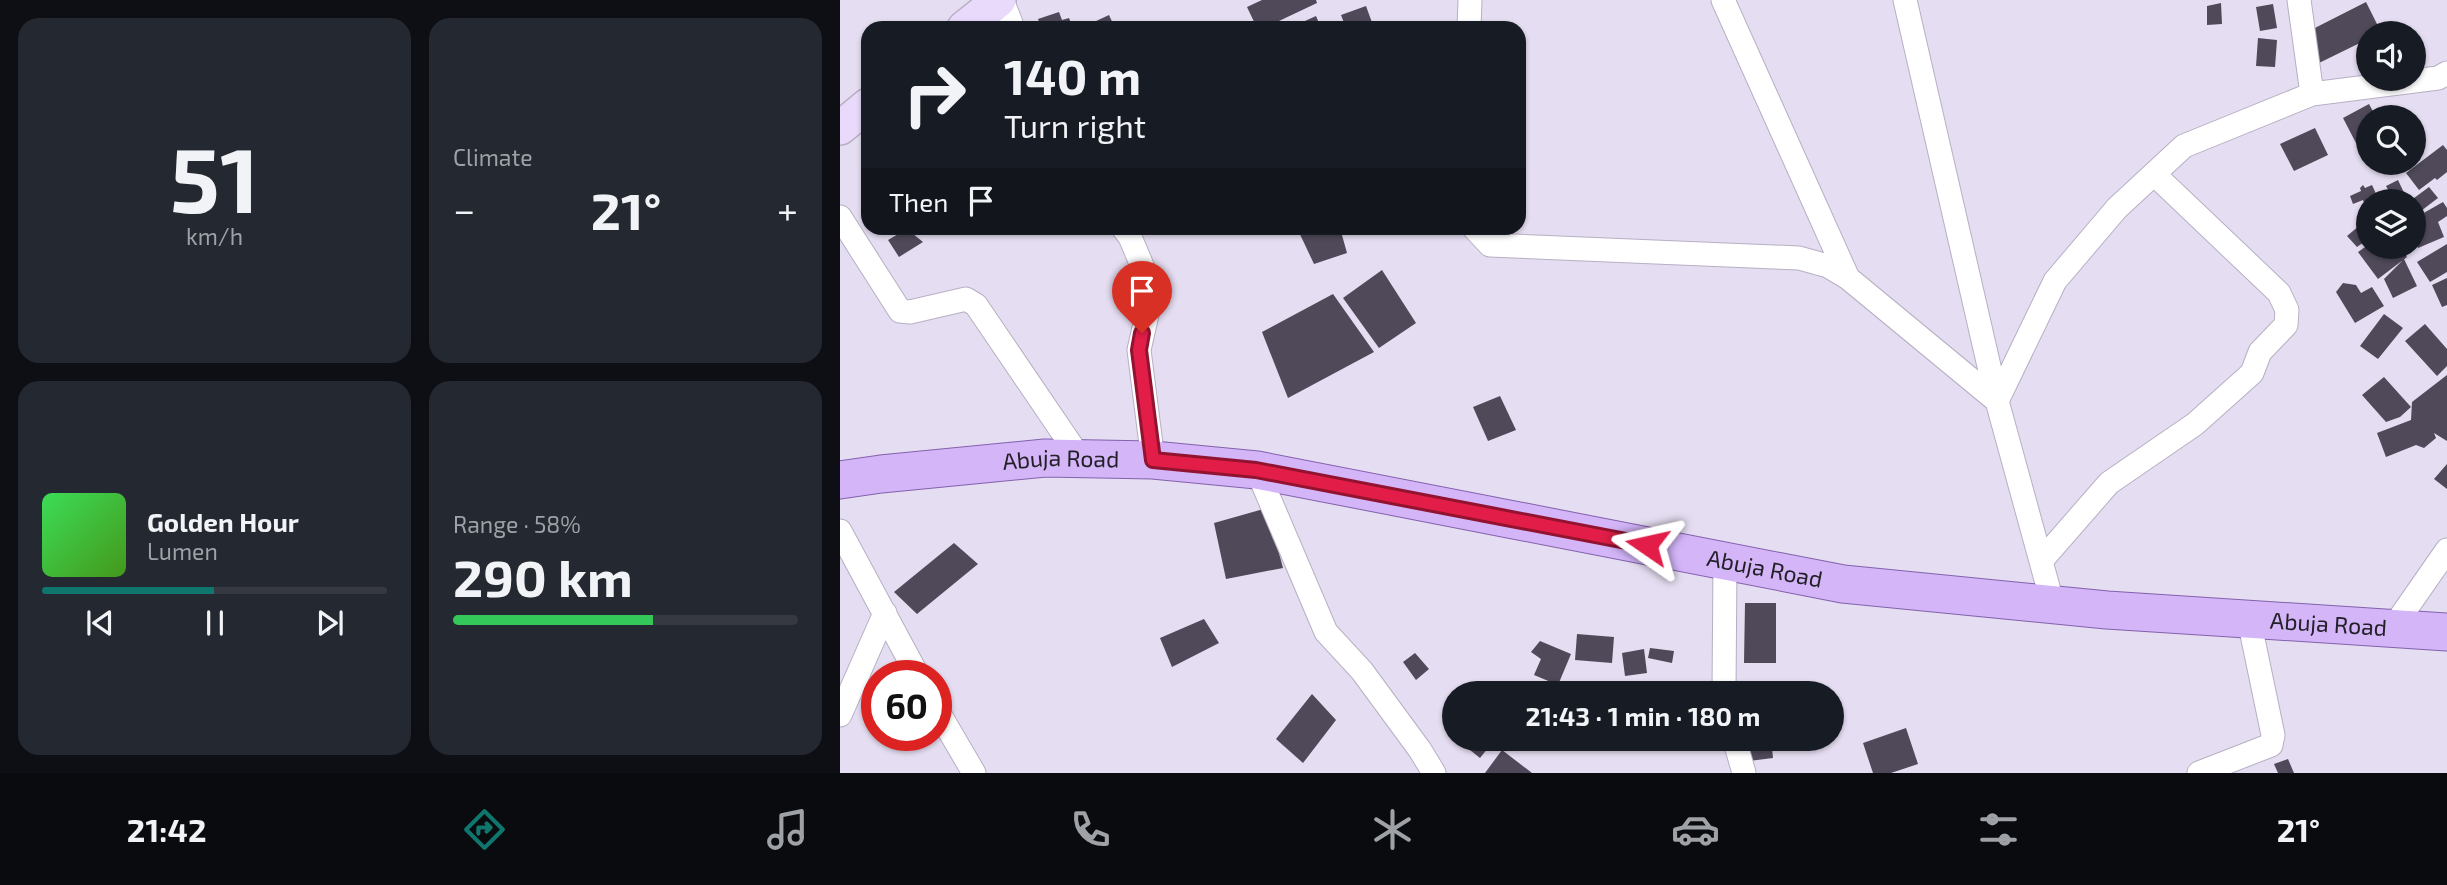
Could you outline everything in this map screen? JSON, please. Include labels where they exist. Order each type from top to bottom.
[{"type":"main road","name":"Abuja Road","points":[[840,480],[1031,459],[1153,460],[1256,470],[1843,584],[2053,605],[2447,632]]},
{"type":"street","points":[[973,21],[1001,0],[1010,21]]},
{"type":"street","points":[[1469,21],[1470,0]]},
{"type":"street","points":[[1723,0],[1848,278]]},
{"type":"street","points":[[1905,0],[1997,401],[2053,605]]},
{"type":"street","points":[[2299,0],[2312,94]]},
{"type":"street","points":[[1997,401],[2055,281],[2117,208],[2184,146],[2312,94],[2438,78],[2447,73]]},
{"type":"street","points":[[840,128],[861,111]]},
{"type":"street","points":[[2041,561],[2109,483],[2195,424],[2252,373],[2260,352],[2286,325],[2287,310],[2279,293],[2154,174]]},
{"type":"street","points":[[840,217],[900,311],[910,312],[966,299],[976,306],[1080,458]]},
{"type":"street","points":[[1128,235],[1146,275],[1151,297],[1139,350],[1153,460]]},
{"type":"street","points":[[1481,235],[1490,245],[1800,258],[1828,266],[1848,278],[1997,401]]},
{"type":"street","points":[[1256,470],[1326,632],[1362,671],[1434,773]]},
{"type":"street","points":[[840,531],[910,660]]},
{"type":"street","points":[[2392,629],[2447,550]]},
{"type":"street","points":[[1724,681],[1725,561]]},
{"type":"street","points":[[840,715],[885,613]]},
{"type":"street","points":[[2199,773],[2270,745],[2273,735],[2249,620]]},
{"type":"street","points":[[952,735],[974,773]]},
{"type":"street","points":[[1738,751],[1744,773]]},
{"type":"building","points":[[1262,0],[1316,0],[1317,3],[1279,21],[1254,21],[1247,7]]},
{"type":"building","points":[[2366,2],[2376,21],[2356,21],[2356,45],[2319,63],[2305,33]]},
{"type":"building","points":[[2221,3],[2222,24],[2207,25],[2207,6]]},
{"type":"building","points":[[2273,4],[2277,28],[2260,31],[2256,7]]},
{"type":"building","points":[[1366,6],[1371,21],[1343,21],[1341,15]]},
{"type":"building","points":[[1059,12],[1062,20],[1069,18],[1070,21],[1039,21]]},
{"type":"building","points":[[1109,15],[1112,21],[1096,21]]},
{"type":"building","points":[[1316,16],[1318,21],[1305,21]]},
{"type":"building","points":[[2258,38],[2277,40],[2275,67],[2256,66]]},
{"type":"building","points":[[2356,111],[2356,143],[2343,118]]},
{"type":"building","points":[[2315,128],[2328,155],[2294,171],[2280,144]]},
{"type":"building","points":[[2443,145],[2447,150],[2447,172],[2418,189],[2408,175],[2426,175],[2426,158]]},
{"type":"building","points":[[2398,180],[2402,189],[2388,189],[2386,186]]},
{"type":"building","points":[[2363,185],[2365,188],[2372,185],[2374,189],[2360,189]]},
{"type":"building","points":[[2429,187],[2438,198],[2426,207],[2426,189]]},
{"type":"building","points":[[2356,193],[2356,203],[2353,204],[2350,196]]},
{"type":"building","points":[[2443,202],[2447,208],[2447,216],[2438,222],[2444,237],[2426,245],[2426,212]]},
{"type":"building","points":[[2356,228],[2356,246],[2347,236]]},
{"type":"building","points":[[897,235],[914,235],[923,242],[899,257],[888,240]]},
{"type":"building","points":[[1300,235],[1342,235],[1347,253],[1314,264]]},
{"type":"building","points":[[2447,244],[2447,272],[2430,282],[2417,262]]},
{"type":"building","points":[[2363,259],[2404,259],[2378,279]]},
{"type":"building","points":[[2404,259],[2417,286],[2393,298],[2384,279]]},
{"type":"building","points":[[1382,270],[1416,323],[1379,348],[1343,298]]},
{"type":"building","points":[[2447,278],[2447,305],[2442,307],[2432,285]]},
{"type":"building","points":[[2343,283],[2356,285],[2361,293],[2372,287],[2384,306],[2355,323],[2336,292]]},
{"type":"building","points":[[1333,294],[1374,352],[1288,398],[1262,332]]},
{"type":"building","points":[[2384,314],[2403,328],[2378,359],[2360,346]]},
{"type":"building","points":[[2425,324],[2447,349],[2447,366],[2437,376],[2405,341]]},
{"type":"building","points":[[2447,375],[2447,441],[2434,433],[2436,438],[2424,448],[2416,445],[2386,457],[2377,433],[2411,420],[2412,402]]},
{"type":"building","points":[[2384,377],[2411,407],[2400,417],[2386,422],[2362,395]]},
{"type":"building","points":[[1500,396],[1516,430],[1488,441],[1473,407]]},
{"type":"building","points":[[2447,464],[2447,489],[2434,479]]},
{"type":"building","points":[[1267,508],[1283,568],[1226,579],[1214,523]]},
{"type":"building","points":[[954,543],[978,564],[917,614],[894,592]]},
{"type":"building","points":[[1745,603],[1776,603],[1776,663],[1744,663]]},
{"type":"building","points":[[1204,619],[1219,643],[1172,667],[1160,638]]},
{"type":"building","points":[[1577,634],[1614,637],[1612,663],[1575,660]]},
{"type":"building","points":[[1540,641],[1571,654],[1560,681],[1548,681],[1534,675],[1541,659],[1531,652]]},
{"type":"building","points":[[1650,648],[1674,651],[1672,663],[1648,658]]},
{"type":"building","points":[[1644,649],[1647,673],[1625,676],[1622,653]]},
{"type":"building","points":[[1415,653],[1429,669],[1416,680],[1403,662]]},
{"type":"building","points":[[1312,694],[1336,720],[1303,763],[1276,739]]},
{"type":"building","points":[[1906,728],[1918,764],[1891,773],[1873,773],[1863,743]]},
{"type":"building","points":[[1471,751],[1486,751],[1480,758]]},
{"type":"building","points":[[1503,751],[1532,773],[1485,773]]},
{"type":"building","points":[[1748,751],[1772,751],[1773,758],[1749,761]]},
{"type":"building","points":[[2288,759],[2294,773],[2278,773],[2274,764]]},
{"type":"route","points":[[1142,333],[1139,350],[1153,460],[1256,470],[1647,545]]}]
